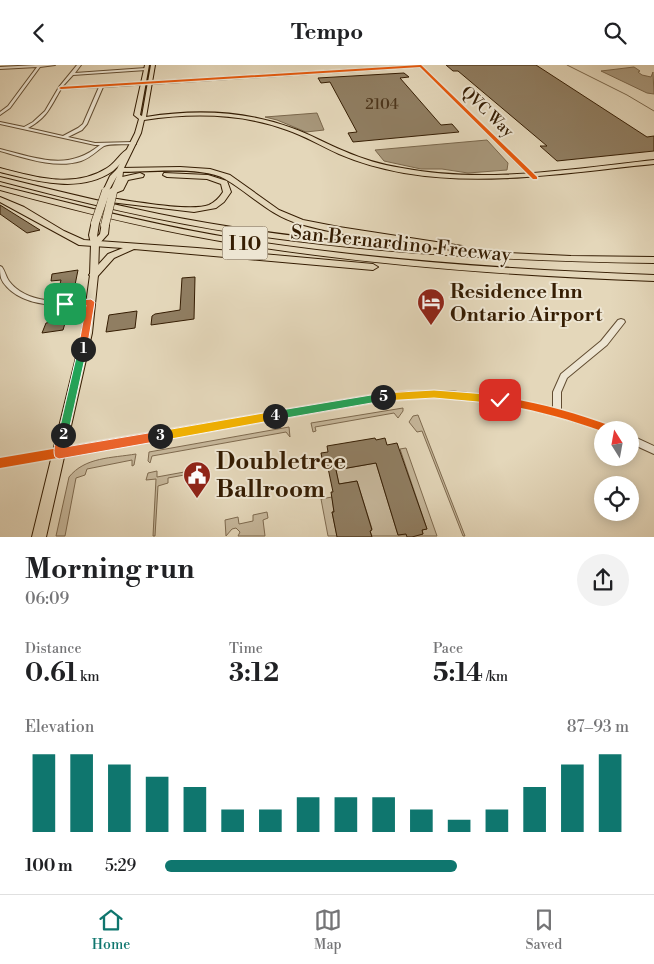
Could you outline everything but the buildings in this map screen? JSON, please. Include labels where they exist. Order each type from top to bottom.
[{"type":"highway","points":[[0,172],[52,182],[80,181],[108,171],[132,146]]},
{"type":"highway","points":[[120,170],[180,169],[210,171],[227,177],[276,212],[301,222],[339,230],[466,249]]},
{"type":"highway","name":"San Bernardino Freeway","points":[[0,172],[96,199],[182,216],[289,233],[466,249],[654,254]]},
{"type":"highway","points":[[96,199],[191,210],[215,204],[223,199],[227,191],[224,183],[214,178],[145,175],[127,177],[120,188],[110,191]]},
{"type":"highway","points":[[0,179],[59,195],[129,210],[214,226],[312,241],[472,255],[654,260]]},
{"type":"highway","points":[[0,183],[73,203],[145,219],[306,246],[457,262],[565,269],[654,271]]},
{"type":"highway","name":"San Bernardino Freeway","points":[[0,188],[97,213],[230,241],[368,260],[494,271],[654,278]]},
{"type":"highway","points":[[0,199],[15,205],[74,240],[96,244],[151,247],[412,270],[463,273],[494,271]]},
{"type":"highway","points":[[94,275],[115,253],[128,249],[151,247]]},
{"type":"main road","points":[[40,537],[87,333],[94,275],[96,244],[93,235],[95,223],[110,191],[120,176],[120,170],[132,146],[142,119],[146,115],[151,83],[150,67]]},
{"type":"main road","points":[[150,67],[144,83],[137,115],[142,119],[203,118],[250,123],[280,130],[367,166],[418,177],[483,181],[654,164]]},
{"type":"main road","points":[[96,244],[104,234],[110,191]]},
{"type":"street","points":[[2,68],[53,65]]},
{"type":"street","points":[[24,128],[45,115],[65,81],[74,74],[79,65]]},
{"type":"street","points":[[0,114],[9,107],[39,66]]},
{"type":"street","points":[[61,89],[420,66]]},
{"type":"street","name":"QVC Way","points":[[420,66],[534,176]]},
{"type":"street","points":[[74,74],[150,67]]},
{"type":"street","points":[[64,137],[80,129],[85,124],[101,86]]},
{"type":"street","points":[[0,123],[103,145],[132,146]]},
{"type":"street","points":[[0,150],[58,164],[91,155],[103,145]]},
{"type":"street","points":[[0,268],[1,273],[10,285],[22,295],[37,301],[53,303],[91,302]]},
{"type":"street","points":[[557,411],[557,391],[564,376],[604,343],[621,322]]},
{"type":"street","points":[[0,463],[377,398],[412,394],[473,396],[557,411],[594,424]]},
{"type":"street","points":[[639,443],[654,450]]},
{"type":"shaded area","points":[[634,67],[642,75],[651,77],[653,72],[654,94],[647,93],[601,71]]},
{"type":"shaded area","points":[[317,113],[324,130],[306,132],[265,117]]},
{"type":"shaded area","points":[[487,140],[508,163],[507,170],[468,173],[442,169],[421,169],[384,161],[375,150]]},
{"type":"shaded area","points":[[403,408],[398,418],[394,413],[315,427],[316,431],[313,432],[311,423]]},
{"type":"shaded area","points":[[418,415],[465,536],[463,536],[422,431],[417,432],[409,422],[413,416]]},
{"type":"shaded area","points":[[289,427],[290,437],[286,432],[152,456],[150,463],[148,461],[149,452]]},
{"type":"shaded area","points":[[406,448],[437,536],[412,536],[423,534],[422,530],[427,529],[400,449]]},
{"type":"shaded area","points":[[136,454],[134,465],[132,466],[132,460],[87,469],[85,475],[76,478],[65,536],[56,536],[69,477],[75,470],[100,459]]},
{"type":"shaded area","points":[[376,463],[398,535],[406,534],[407,536],[372,536],[370,531],[372,529],[357,481],[339,484],[336,470]]},
{"type":"shaded area","points":[[206,468],[206,471],[168,478],[168,483],[158,486],[155,536],[153,536],[156,479],[146,480],[148,473],[157,471],[157,477]]},
{"type":"shaded area","points":[[332,497],[334,512],[332,512],[337,536],[328,536],[321,499]]},
{"type":"shaded area","points":[[267,512],[268,518],[263,520],[265,536],[238,536],[240,532],[236,528],[232,529],[226,536],[225,520],[238,517],[239,524],[253,521],[253,515]]},
{"type":"waterway","points":[[567,65],[627,95],[654,111]]},
{"type":"cycle path","points":[[61,88],[421,66],[535,178]]},
{"type":"cycle path","points":[[0,463],[377,398],[407,395],[437,394],[496,399],[554,412],[594,424]]},
{"type":"place","name":"Residence Inn Ontario Airport","points":[[431,326]]},
{"type":"place","name":"Doubletree Ballroom","points":[[197,499]]},
{"type":"route","points":[[65,304],[91,302],[87,333],[59,454],[377,398],[417,394],[453,394],[500,400]]}]
